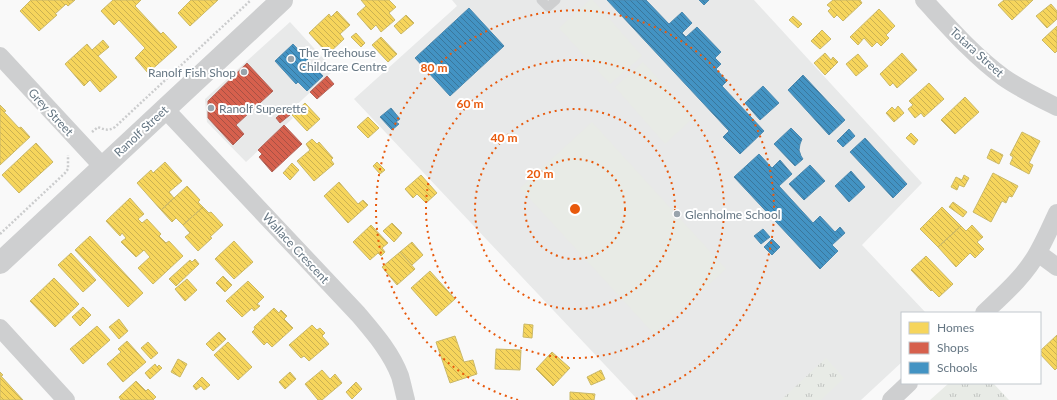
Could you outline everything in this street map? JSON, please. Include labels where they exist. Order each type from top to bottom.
[{"type":"street","name":"Ranolf Street","points":[[0,263],[282,0]]},
{"type":"street","name":"Totara Street","points":[[924,0],[963,43],[985,63],[1004,78],[1057,107]]},
{"type":"street","name":"Grey Street","points":[[0,56],[103,167]]},
{"type":"street","name":"Wallace Crescent","points":[[165,108],[376,335],[389,354],[400,376],[406,400]]},
{"type":"street","points":[[985,312],[1016,282],[1038,253],[1057,213]]},
{"type":"street","points":[[1038,253],[1057,267]]},
{"type":"street","points":[[0,328],[66,400]]},
{"type":"street","points":[[891,400],[908,384]]},
{"type":"lane","points":[[541,0],[548,7],[556,0]]},
{"type":"path","points":[[89,136],[98,127],[108,130],[115,127],[251,0]]},
{"type":"path","points":[[0,234],[65,173],[68,169],[68,156],[73,151]]},
{"type":"shaded area","name":"Glenholme School","points":[[452,0],[754,0],[922,183],[862,245],[925,312],[901,312],[901,363],[861,400],[638,400],[354,99],[457,6]]},
{"type":"shaded area","points":[[290,22],[334,70],[288,113],[293,118],[246,162],[207,122],[205,99]]},
{"type":"green space","points":[[590,0],[593,0],[642,56],[610,84],[559,28]]},
{"type":"green space","points":[[643,62],[693,118],[665,144],[615,87]]},
{"type":"green space","points":[[592,122],[726,269],[654,334],[520,188]]},
{"type":"green space","points":[[826,358],[844,378],[821,400],[781,400]]},
{"type":"green space","points":[[948,384],[994,384],[1009,400],[930,400]]},
{"type":"building: Homes","points":[[31,0],[75,0],[68,6],[66,4],[55,14],[57,15],[39,31],[20,11]]},
{"type":"building: Homes","points":[[113,0],[141,0],[135,6],[161,34],[163,32],[177,47],[148,73],[135,58],[145,48],[119,20],[114,25],[101,11]]},
{"type":"building: Homes","points":[[191,0],[218,0],[190,26],[178,13]]},
{"type":"building: Homes","points":[[361,0],[389,0],[396,7],[389,13],[395,20],[381,32],[376,25],[371,30],[357,14],[366,6]]},
{"type":"building: Homes","points":[[833,0],[860,0],[862,3],[843,21],[837,15],[834,18],[828,11],[831,8],[827,5]]},
{"type":"building: Homes","points":[[1004,0],[1033,0],[1012,20],[998,5]]},
{"type":"building: Homes","points":[[1051,4],[1057,11],[1057,19],[1047,28],[1036,16]]},
{"type":"building: Homes","points":[[879,9],[895,26],[886,35],[889,38],[881,46],[877,42],[872,47],[864,38],[858,45],[850,37]]},
{"type":"building: Homes","points":[[337,11],[350,25],[340,34],[344,39],[328,54],[309,33],[329,14],[331,17]]},
{"type":"building: Homes","points":[[406,15],[414,23],[401,34],[394,26]]},
{"type":"building: Homes","points":[[793,16],[802,24],[798,28],[789,20]]},
{"type":"building: Homes","points":[[1057,26],[1057,51],[1055,53],[1042,40]]},
{"type":"building: Homes","points":[[822,30],[831,39],[820,49],[811,41]]},
{"type":"building: Homes","points":[[356,33],[365,43],[361,47],[351,37]]},
{"type":"building: Homes","points":[[381,37],[397,54],[388,62],[372,45]]},
{"type":"building: Homes","points":[[103,40],[109,47],[98,56],[117,77],[100,92],[90,80],[84,86],[65,64],[87,44],[92,50]]},
{"type":"building: Homes","points":[[825,53],[831,60],[833,57],[838,62],[825,75],[814,63]]},
{"type":"building: Homes","points":[[902,53],[917,70],[897,88],[893,83],[890,86],[880,74]]},
{"type":"building: Homes","points":[[858,54],[868,66],[856,76],[846,64]]},
{"type":"building: Homes","points":[[929,83],[944,99],[924,117],[921,113],[915,118],[908,109],[913,105],[909,101]]},
{"type":"building: Homes","points":[[965,97],[979,112],[955,134],[941,120]]},
{"type":"building: Homes","points":[[305,103],[320,119],[307,131],[292,115]]},
{"type":"building: Homes","points":[[0,105],[6,111],[4,112],[19,128],[21,127],[30,137],[0,165]]},
{"type":"building: Homes","points":[[898,106],[904,113],[894,122],[886,113],[892,107],[895,110]]},
{"type":"building: Homes","points":[[368,117],[379,128],[368,138],[357,127]]},
{"type":"building: Homes","points":[[1022,132],[1040,141],[1029,163],[1033,165],[1029,174],[1010,164],[1013,157],[1010,155]]},
{"type":"building: Homes","points":[[911,133],[918,140],[914,145],[906,138]]},
{"type":"building: Homes","points":[[312,139],[317,144],[319,142],[333,158],[331,160],[334,164],[314,181],[297,161],[310,150],[306,144]]},
{"type":"building: Homes","points":[[36,143],[53,162],[19,193],[2,175]]},
{"type":"building: Homes","points":[[991,149],[1003,155],[999,164],[987,158]]},
{"type":"building: Homes","points":[[165,162],[182,181],[169,192],[174,198],[161,210],[137,183],[151,170],[153,173]]},
{"type":"building: Homes","points":[[377,162],[385,170],[380,174],[373,166]]},
{"type":"building: Homes","points":[[292,163],[299,170],[290,180],[283,173]]},
{"type":"building: Homes","points":[[993,173],[1018,186],[1012,197],[1009,196],[1006,203],[1002,201],[991,222],[973,212]]},
{"type":"building: Homes","points":[[421,175],[437,193],[426,203],[417,194],[413,198],[405,189]]},
{"type":"building: Homes","points":[[964,175],[969,178],[964,187],[959,185],[957,190],[951,187],[956,177],[962,180]]},
{"type":"building: Homes","points":[[339,182],[358,204],[363,200],[368,205],[348,223],[324,196]]},
{"type":"building: Homes","points":[[187,186],[200,200],[198,202],[203,207],[183,225],[176,218],[172,222],[161,210]]},
{"type":"building: Homes","points":[[130,198],[144,214],[138,219],[142,223],[147,219],[161,234],[159,236],[166,243],[169,241],[183,256],[153,284],[138,268],[150,257],[144,250],[136,257],[121,242],[126,238],[122,233],[120,236],[106,221]]},
{"type":"building: Homes","points":[[953,202],[967,212],[963,217],[949,207]]},
{"type":"building: Homes","points":[[203,207],[209,213],[211,212],[223,225],[198,251],[185,237],[190,233],[183,225]]},
{"type":"building: Homes","points":[[942,207],[961,226],[938,247],[920,229]]},
{"type":"building: Homes","points":[[392,223],[402,233],[394,242],[383,231]]},
{"type":"building: Homes","points":[[371,225],[388,243],[382,248],[385,252],[381,256],[378,253],[370,260],[353,242]]},
{"type":"building: Homes","points":[[972,225],[983,237],[977,242],[984,249],[975,258],[970,253],[956,267],[938,247],[961,226],[966,231]]},
{"type":"building: Homes","points":[[90,236],[143,293],[128,307],[75,250]]},
{"type":"building: Homes","points":[[234,241],[253,262],[234,279],[215,259]]},
{"type":"building: Homes","points":[[412,242],[423,255],[412,265],[400,252]]},
{"type":"building: Homes","points":[[400,252],[415,269],[397,285],[382,267]]},
{"type":"building: Homes","points":[[71,253],[96,280],[83,292],[58,265]]},
{"type":"building: Homes","points":[[926,256],[953,284],[939,297],[932,290],[931,291],[911,270]]},
{"type":"building: Homes","points":[[195,259],[199,264],[176,286],[169,279],[190,260],[192,262]]},
{"type":"building: Homes","points":[[430,271],[455,299],[436,316],[411,288]]},
{"type":"building: Homes","points":[[223,276],[232,285],[225,292],[216,283]]},
{"type":"building: Homes","points":[[54,278],[79,304],[55,327],[30,301]]},
{"type":"building: Homes","points":[[187,279],[197,290],[185,301],[175,289]]},
{"type":"building: Homes","points":[[248,281],[264,297],[257,304],[260,306],[254,311],[252,308],[242,317],[226,301]]},
{"type":"building: Homes","points":[[83,307],[91,315],[80,326],[72,317]]},
{"type":"building: Homes","points":[[274,308],[279,313],[281,310],[287,316],[284,319],[293,328],[272,347],[267,342],[264,345],[252,332],[255,329],[254,327]]},
{"type":"building: Homes","points":[[119,319],[128,331],[119,339],[109,327]]},
{"type":"building: Homes","points":[[524,324],[533,325],[532,338],[523,337]]},
{"type":"building: Homes","points":[[312,325],[317,330],[320,328],[325,333],[322,336],[329,344],[309,361],[304,356],[301,358],[289,345]]},
{"type":"building: Homes","points":[[97,326],[110,340],[83,364],[70,349]]},
{"type":"building: Homes","points":[[219,332],[226,339],[213,351],[206,344]]},
{"type":"building: Homes","points":[[1057,335],[1057,368],[1055,370],[1041,355],[1041,350]]},
{"type":"building: Homes","points":[[455,336],[464,362],[473,360],[477,374],[450,383],[436,342]]},
{"type":"building: Homes","points":[[127,341],[146,362],[123,382],[107,364],[121,352],[118,349]]},
{"type":"building: Homes","points":[[148,342],[158,353],[151,359],[141,348]]},
{"type":"building: Homes","points":[[228,342],[252,367],[238,380],[214,355]]},
{"type":"building: Homes","points":[[496,349],[521,350],[520,370],[495,369]]},
{"type":"building: Homes","points":[[552,352],[570,368],[553,386],[536,369]]},
{"type":"building: Homes","points":[[178,359],[187,364],[180,377],[171,372]]},
{"type":"building: Homes","points":[[155,364],[157,367],[159,365],[162,368],[150,379],[145,373]]},
{"type":"building: Homes","points":[[322,370],[330,379],[335,374],[342,383],[322,400],[318,400],[305,384]]},
{"type":"building: Homes","points":[[601,370],[605,379],[591,385],[587,377]]},
{"type":"building: Homes","points":[[0,372],[3,375],[1,376],[23,400],[0,400]]},
{"type":"building: Homes","points":[[290,372],[296,379],[285,389],[279,382]]},
{"type":"building: Homes","points":[[202,377],[210,385],[204,390],[201,386],[196,390],[193,386]]},
{"type":"building: Homes","points":[[136,381],[146,391],[148,389],[156,397],[153,400],[121,400],[119,397]]},
{"type":"building: Homes","points":[[356,382],[362,389],[352,399],[346,392]]},
{"type":"building: Homes","points":[[570,392],[595,394],[594,400],[570,400]]},
{"type":"building: Shops","points":[[247,63],[273,91],[236,125],[244,134],[233,145],[208,118],[208,101]]},
{"type":"building: Shops","points":[[327,76],[334,84],[317,99],[310,92]]},
{"type":"building: Shops","points":[[286,109],[290,115],[280,123],[276,118]]},
{"type":"building: Shops","points":[[284,125],[302,144],[272,172],[259,157],[262,154],[258,150]]},
{"type":"building: Schools","points":[[607,0],[646,0],[669,24],[682,12],[692,23],[682,33],[686,37],[697,27],[721,52],[715,58],[721,64],[716,69],[727,81],[722,86],[764,131],[740,154],[723,137],[729,131]]},
{"type":"building: Schools","points":[[699,0],[709,0],[704,5]]},
{"type":"building: Schools","points":[[469,8],[504,46],[450,96],[415,58]]},
{"type":"building: Schools","points":[[293,44],[323,76],[307,91],[298,82],[296,84],[275,61]]},
{"type":"building: Schools","points":[[803,75],[845,120],[829,135],[788,90]]},
{"type":"building: Schools","points":[[763,86],[779,103],[760,120],[745,103]]},
{"type":"building: Schools","points":[[391,108],[400,119],[396,122],[399,124],[392,130],[380,117]]},
{"type":"building: Schools","points":[[791,128],[802,139],[799,150],[803,159],[795,166],[774,144]]},
{"type":"building: Schools","points":[[849,129],[855,136],[843,147],[837,141]]},
{"type":"building: Schools","points":[[865,138],[907,184],[893,198],[850,152]]},
{"type":"building: Schools","points":[[759,154],[772,168],[780,160],[792,174],[779,186],[813,223],[820,216],[835,232],[840,227],[845,233],[832,245],[838,251],[820,269],[734,177]]},
{"type":"building: Schools","points":[[810,165],[825,181],[804,200],[789,184]]},
{"type":"building: Schools","points":[[851,171],[865,187],[849,202],[835,186]]},
{"type":"building: Schools","points":[[763,229],[770,237],[761,244],[754,236]]},
{"type":"building: Schools","points":[[772,239],[780,247],[772,255],[764,247]]},
{"type":"place","name":"The Treehouse Childcare Centre","points":[[291,59]]},
{"type":"place","name":"Ranolf Fish Shop","points":[[244,72]]},
{"type":"place","name":"Ranolf Superette","points":[[211,108]]},
{"type":"place","name":"Glenholme School","points":[[677,214]]}]
